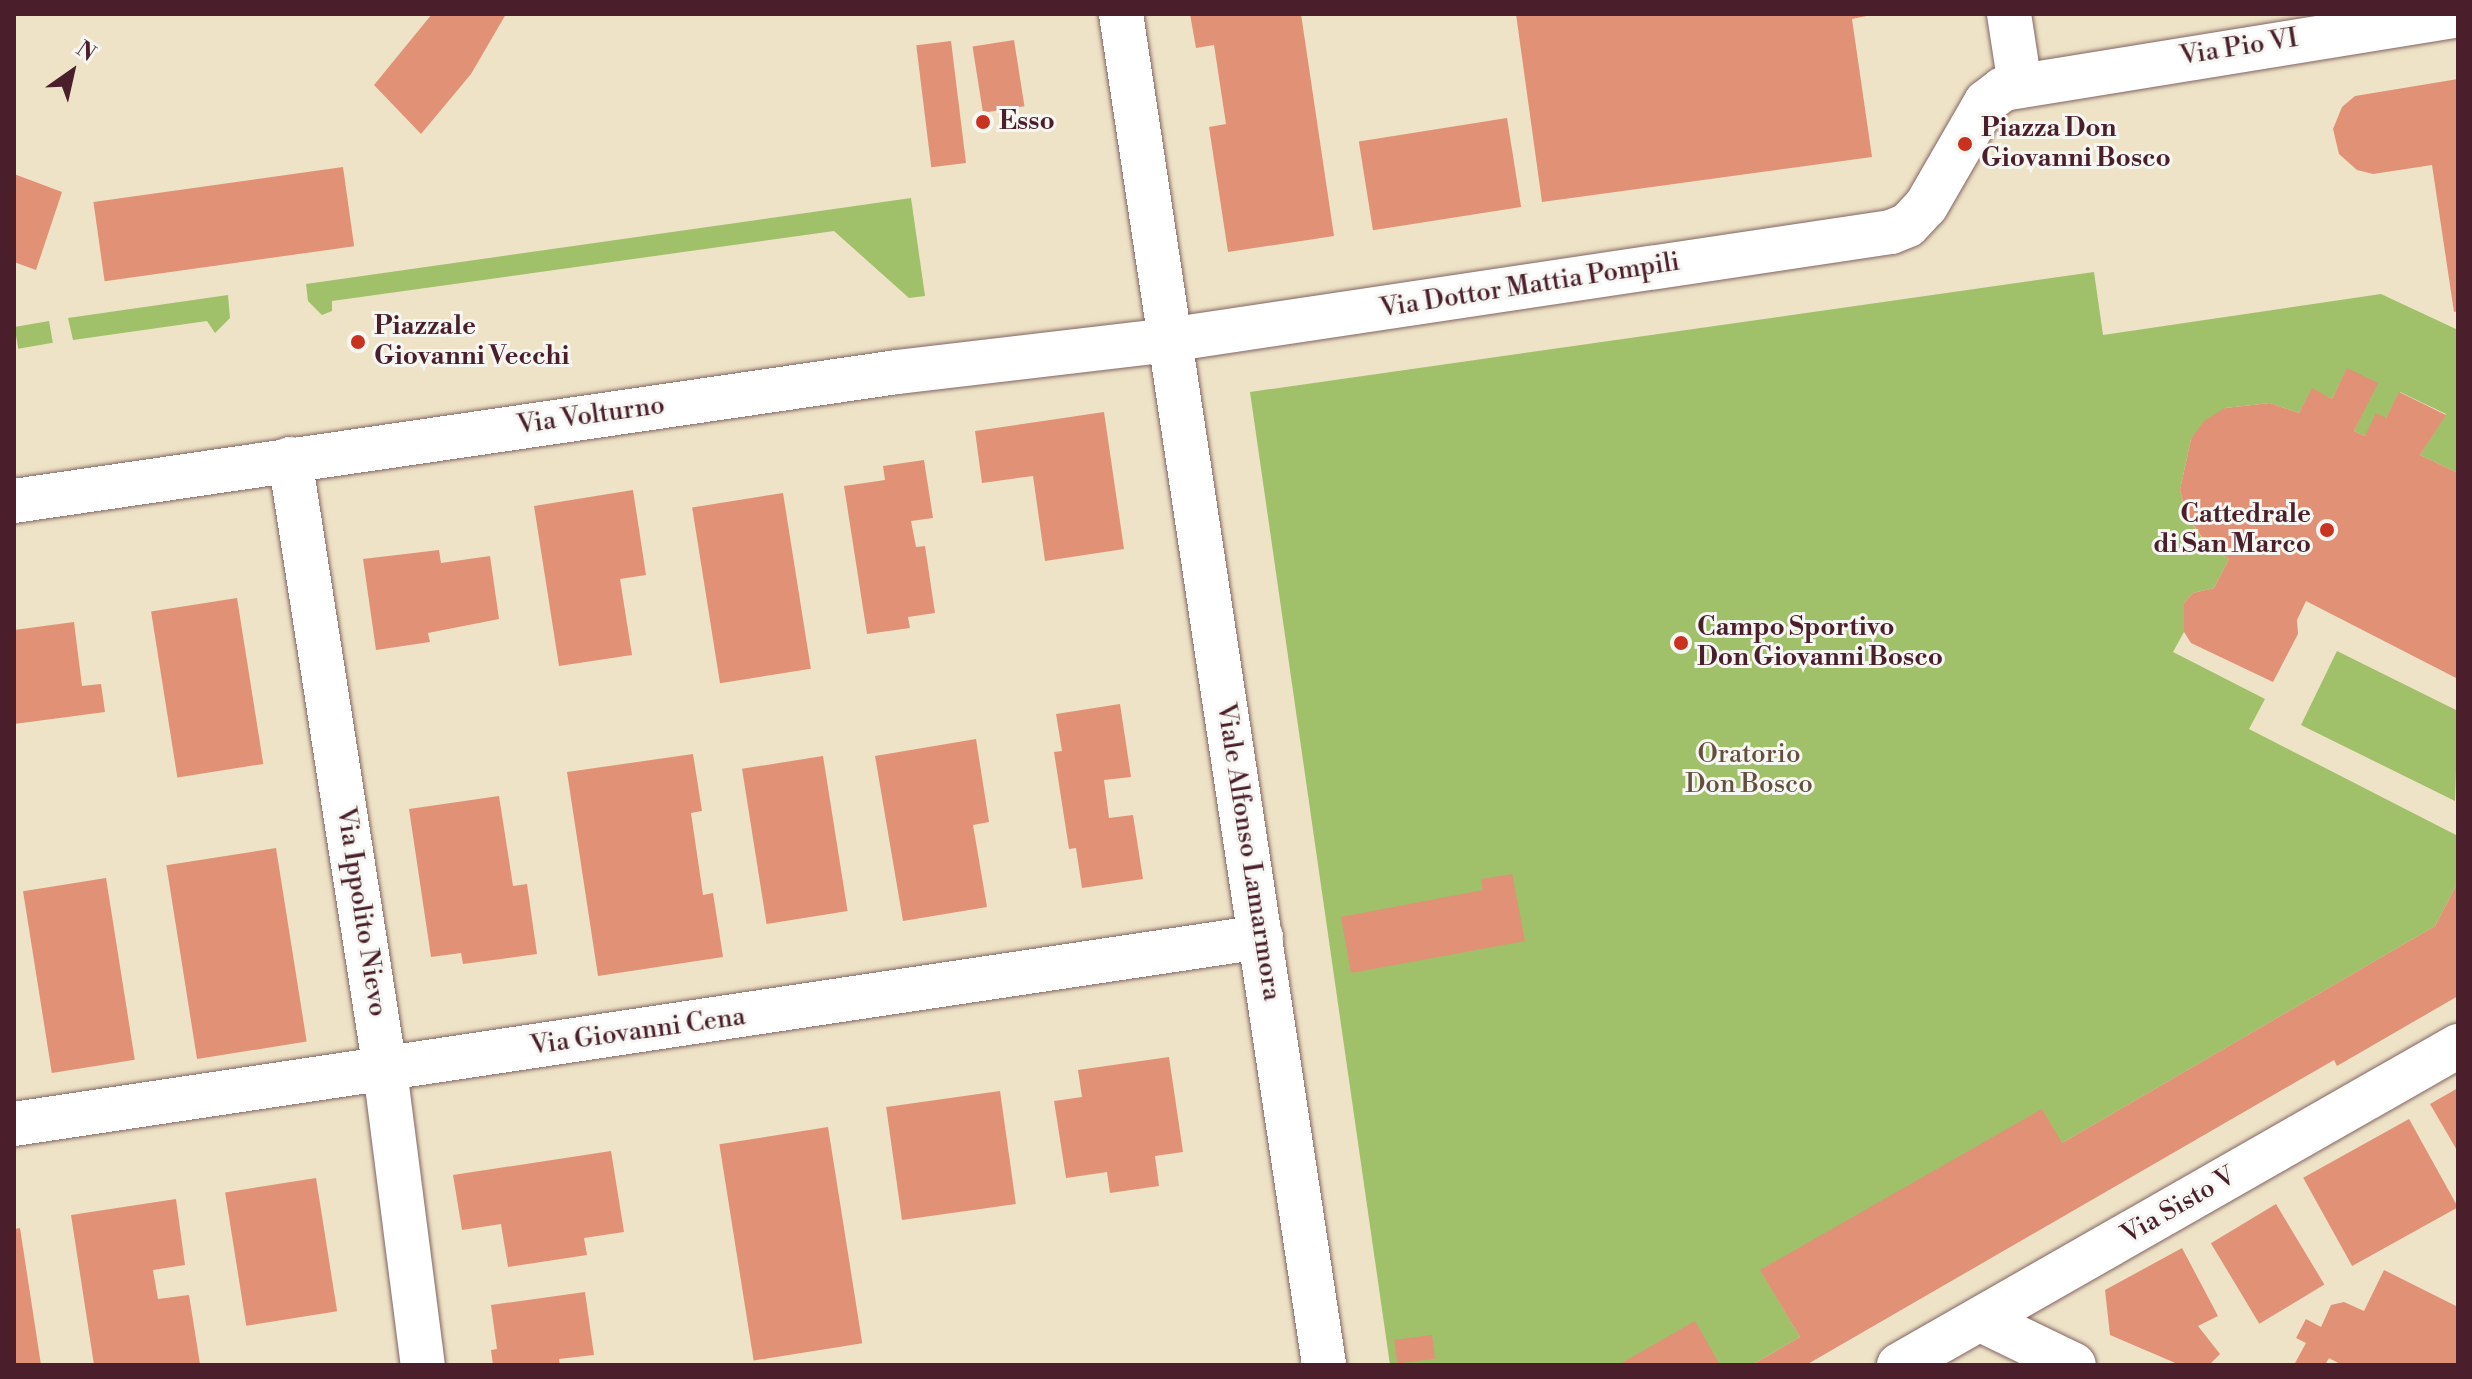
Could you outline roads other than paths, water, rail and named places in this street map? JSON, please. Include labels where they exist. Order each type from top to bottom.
[{"type":"street","name":"Viale Alfonso Lamarmora","points":[[1121,14],[1324,1365]]},
{"type":"street","points":[[2009,14],[2020,85]]},
{"type":"street","name":"Via Pio VI","points":[[2020,85],[2458,15]]},
{"type":"street","name":"Via Dottor Mattia Pompili","points":[[1168,340],[1891,232],[1908,225],[1926,206],[1986,102],[2003,89],[2020,85]]},
{"type":"street","name":"Via Volturno","points":[[14,501],[897,372],[1168,340]]},
{"type":"street","name":"Via Ippolito Nievo","points":[[290,459],[385,1070],[423,1365]]},
{"type":"street","name":"Via Giovanni Cena","points":[[14,1124],[1261,937]]},
{"type":"street","name":"Via Sisto V","points":[[1899,1365],[2458,1046]]},
{"type":"street","points":[[1981,1320],[2074,1365]]},
{"type":"place","name":"Esso","points":[[983,122]]},
{"type":"place","name":"Piazza Don Giovanni Bosco","points":[[1965,144]]},
{"type":"place","name":"Piazzale Giovanni Vecchi","points":[[358,342]]},
{"type":"place","name":"Cattedrale di San Marco","points":[[2327,530]]},
{"type":"place","name":"Campo Sportivo Don Giovanni Bosco","points":[[1681,643]]},
{"type":"park label","name":"Oratorio Don Bosco","points":[[1749,770]]}]
